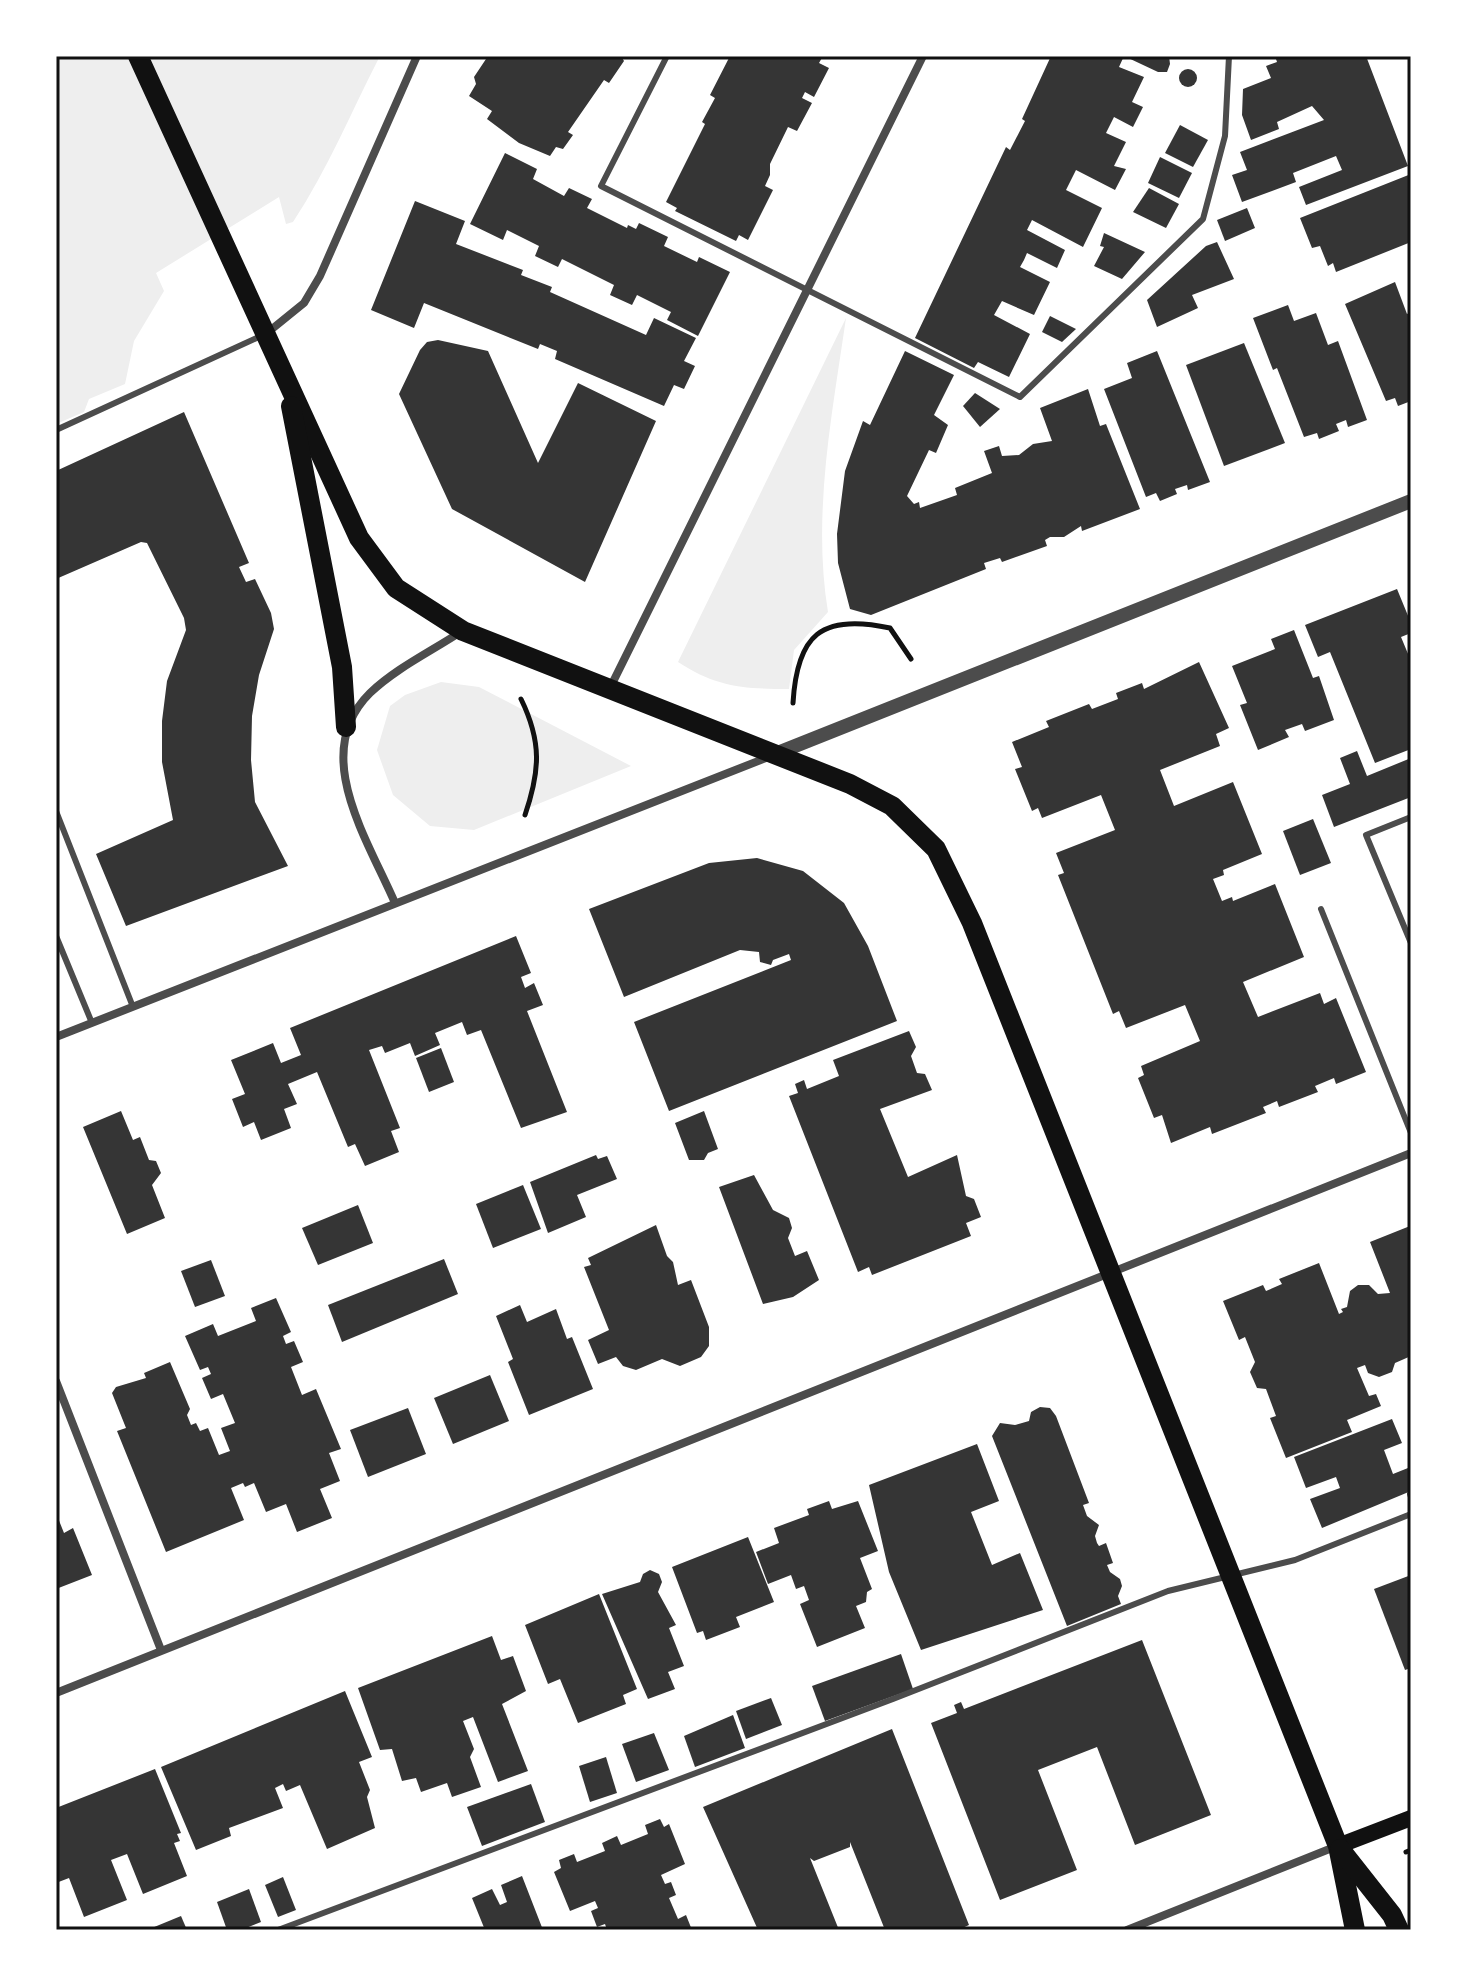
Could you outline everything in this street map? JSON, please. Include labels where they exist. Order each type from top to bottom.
[{"type":"main road","points":[[138,56],[359,538],[382,573],[413,602],[463,631],[856,786],[892,806],[923,834],[949,869],[1338,1846],[1355,1930]]},
{"type":"main road","points":[[284,371],[340,655],[346,727]]},
{"type":"main road","points":[[1338,1846],[1411,1818]]},
{"type":"main road","points":[[1338,1846],[1392,1915],[1399,1930]]},
{"type":"street","points":[[266,334],[304,303],[320,276],[417,56]]},
{"type":"street","points":[[609,691],[923,56]]},
{"type":"street","points":[[56,1037],[1411,501]]},
{"type":"street","points":[[395,903],[347,790],[341,761],[346,727],[371,693],[463,631]]},
{"type":"street","points":[[56,1693],[1411,1153]]},
{"type":"street","points":[[56,1381],[161,1650]]},
{"type":"street","points":[[1127,1930],[1338,1846]]},
{"type":"lane","points":[[667,56],[601,186],[1020,397],[1203,219],[1225,136],[1229,56]]},
{"type":"lane","points":[[56,430],[266,334]]},
{"type":"lane","points":[[56,811],[133,1007]]},
{"type":"lane","points":[[1411,817],[1366,835],[1411,943]]},
{"type":"lane","points":[[1321,909],[1411,1133]]},
{"type":"lane","points":[[56,936],[92,1023]]},
{"type":"lane","points":[[278,1930],[893,1699],[1168,1591],[1295,1560],[1411,1514]]},
{"type":"path","points":[[793,703],[801,651],[823,630],[861,622],[890,628],[911,659]]},
{"type":"path","points":[[521,699],[533,724],[539,751],[537,780],[525,815]]},
{"type":"shaded area","points":[[56,56],[380,56],[328,161],[293,222],[286,224],[279,197],[156,273],[164,291],[134,341],[125,384],[89,399],[84,412],[56,424]]},
{"type":"shaded area","points":[[846,318],[823,502],[822,539],[828,612],[794,650],[789,689],[744,687],[718,682],[678,662]]},
{"type":"shaded area","points":[[441,682],[479,687],[631,766],[474,830],[430,826],[393,795],[377,750],[390,706],[405,695]]},
{"type":"building","points":[[488,56],[621,56],[624,61],[609,83],[604,80],[568,132],[573,135],[563,149],[556,147],[550,156],[519,143],[487,119],[492,111],[469,96],[476,84],[474,77]]},
{"type":"building","points":[[730,56],[823,56],[819,63],[829,68],[814,97],[805,92],[802,98],[812,103],[797,131],[788,127],[770,164],[770,175],[765,186],[773,190],[748,240],[739,235],[736,241],[675,211],[677,208],[666,202],[705,124],[702,122],[715,98],[710,95]]},
{"type":"building","points":[[1051,56],[1124,56],[1119,67],[1144,77],[1132,102],[1143,107],[1133,127],[1114,117],[1106,133],[1126,142],[1114,166],[1126,169],[1115,190],[1076,170],[1066,190],[1102,208],[1083,247],[1032,220],[1027,230],[1065,250],[1057,268],[1027,253],[1020,267],[1050,282],[1034,315],[1002,301],[994,315],[1030,334],[1009,377],[978,362],[974,368],[915,338],[1006,147],[1010,150],[1025,121],[1022,119]]},
{"type":"building","points":[[1124,56],[1169,56],[1170,64],[1167,72],[1158,72]]},
{"type":"building","points":[[1275,56],[1366,56],[1408,166],[1306,205],[1299,187],[1342,170],[1336,156],[1293,173],[1296,182],[1242,202],[1232,175],[1247,170],[1240,152],[1324,120],[1312,106],[1277,122],[1279,129],[1251,140],[1242,115],[1243,89],[1271,78],[1266,66],[1277,62]]},
{"type":"building","points":[[1184,69],[1192,69],[1197,78],[1195,85],[1184,87],[1179,82],[1179,74]]},
{"type":"building","points":[[1180,125],[1208,140],[1193,167],[1165,153]]},
{"type":"building","points":[[505,153],[537,169],[533,179],[564,196],[569,188],[592,199],[587,208],[627,228],[628,225],[636,229],[639,223],[668,237],[664,246],[697,262],[699,257],[730,272],[698,336],[667,320],[671,312],[637,295],[632,305],[610,295],[614,285],[562,259],[558,267],[535,256],[539,246],[507,230],[503,240],[470,224]]},
{"type":"building","points":[[1160,157],[1192,173],[1179,198],[1148,183]]},
{"type":"building","points":[[1411,174],[1411,242],[1336,272],[1333,263],[1328,266],[1320,246],[1312,248],[1300,218]]},
{"type":"building","points":[[1149,188],[1179,204],[1166,228],[1133,212]]},
{"type":"building","points":[[415,201],[465,221],[456,244],[523,270],[521,275],[552,287],[550,292],[646,335],[654,318],[696,338],[684,361],[695,366],[684,389],[674,385],[664,406],[555,359],[557,351],[540,344],[538,349],[424,303],[414,328],[371,310]]},
{"type":"building","points":[[1247,208],[1255,228],[1225,241],[1217,220]]},
{"type":"building","points":[[1104,233],[1145,252],[1122,279],[1094,266],[1104,247],[1100,246]]},
{"type":"building","points":[[1217,242],[1234,279],[1192,295],[1198,308],[1157,327],[1147,300],[1206,246]]},
{"type":"building","points":[[1395,282],[1407,314],[1411,312],[1411,401],[1398,406],[1395,398],[1386,401],[1345,304]]},
{"type":"building","points":[[1288,305],[1294,321],[1316,313],[1328,345],[1338,341],[1367,420],[1348,427],[1346,420],[1336,424],[1339,431],[1319,439],[1317,433],[1304,437],[1253,318]]},
{"type":"building","points":[[1050,316],[1076,329],[1062,342],[1042,332]]},
{"type":"building","points":[[438,340],[488,351],[538,463],[578,383],[656,421],[585,582],[452,509],[399,394],[420,350],[427,342]]},
{"type":"building","points":[[1244,343],[1285,443],[1224,466],[1186,365]]},
{"type":"building","points":[[905,351],[954,375],[934,415],[948,425],[936,453],[929,450],[907,496],[914,504],[919,502],[920,508],[957,495],[955,488],[992,473],[984,451],[999,446],[1002,456],[1019,455],[1033,444],[1052,441],[1040,408],[1088,389],[1100,426],[1106,424],[1140,509],[1082,531],[1081,526],[1064,537],[1050,537],[1045,540],[1047,546],[1002,562],[1000,558],[984,563],[986,569],[871,615],[850,609],[838,563],[837,534],[845,471],[863,421],[870,425]]},
{"type":"building","points":[[1157,351],[1210,482],[1188,490],[1187,485],[1175,489],[1177,494],[1160,501],[1156,493],[1146,497],[1104,389],[1132,378],[1127,363]]},
{"type":"building","points":[[975,393],[1000,409],[980,427],[963,406]]},
{"type":"building","points":[[184,412],[249,563],[239,567],[246,582],[255,579],[271,613],[274,629],[259,675],[252,716],[251,760],[255,802],[288,866],[126,926],[96,854],[173,820],[162,762],[162,721],[167,681],[186,630],[184,618],[147,543],[141,542],[56,579],[56,471]]},
{"type":"building","points":[[1397,589],[1411,623],[1411,633],[1401,637],[1411,661],[1411,749],[1375,763],[1330,652],[1318,657],[1305,625]]},
{"type":"building","points":[[1294,630],[1313,678],[1319,676],[1334,720],[1305,731],[1302,724],[1285,730],[1289,737],[1258,750],[1240,705],[1247,703],[1232,666],[1275,649],[1271,639]]},
{"type":"building","points":[[1199,662],[1229,728],[1216,734],[1220,746],[1160,770],[1174,806],[1233,782],[1262,854],[1223,870],[1224,875],[1213,879],[1222,901],[1232,897],[1233,901],[1275,884],[1304,957],[1243,982],[1258,1017],[1320,993],[1324,1004],[1336,998],[1366,1072],[1336,1084],[1334,1078],[1315,1086],[1318,1092],[1279,1107],[1277,1101],[1263,1107],[1266,1113],[1212,1134],[1210,1127],[1171,1143],[1162,1115],[1154,1118],[1138,1078],[1144,1075],[1141,1066],[1200,1041],[1185,1005],[1126,1028],[1119,1011],[1113,1014],[1058,875],[1064,873],[1056,853],[1115,830],[1101,795],[1042,818],[1038,808],[1032,811],[1015,769],[1022,767],[1012,742],[1049,727],[1046,721],[1089,704],[1092,709],[1118,699],[1116,693],[1142,683],[1144,689]]},
{"type":"building","points":[[1357,751],[1367,776],[1411,758],[1411,797],[1334,827],[1322,795],[1350,784],[1340,758]]},
{"type":"building","points":[[1313,819],[1331,863],[1300,875],[1283,831]]},
{"type":"building","points":[[757,858],[803,871],[844,903],[868,946],[897,1021],[669,1111],[634,1022],[791,960],[789,954],[773,960],[771,965],[760,962],[759,952],[740,950],[624,997],[589,909],[709,863]]},
{"type":"building","points":[[516,936],[531,973],[521,977],[525,988],[534,983],[543,1005],[527,1011],[567,1112],[521,1128],[481,1030],[467,1035],[462,1022],[435,1033],[440,1045],[415,1056],[410,1043],[385,1053],[382,1046],[369,1050],[400,1128],[391,1131],[399,1152],[365,1166],[355,1144],[348,1147],[317,1072],[288,1084],[297,1104],[284,1109],[291,1128],[261,1140],[254,1122],[243,1127],[232,1099],[245,1094],[231,1060],[273,1043],[281,1063],[301,1055],[290,1028]]},
{"type":"building","points":[[909,1031],[916,1047],[911,1056],[917,1073],[925,1074],[932,1090],[880,1109],[908,1177],[957,1155],[966,1196],[974,1199],[981,1217],[966,1223],[971,1236],[872,1275],[869,1267],[858,1272],[789,1096],[798,1093],[795,1084],[804,1080],[807,1089],[839,1076],[833,1060]]},
{"type":"building","points":[[441,1048],[454,1082],[429,1092],[416,1058]]},
{"type":"building","points":[[121,1111],[133,1140],[140,1137],[149,1160],[156,1161],[161,1173],[152,1185],[165,1218],[127,1234],[83,1127]]},
{"type":"building","points":[[704,1111],[718,1149],[708,1153],[704,1160],[689,1160],[675,1123]]},
{"type":"building","points":[[596,1155],[598,1159],[607,1156],[617,1179],[577,1195],[586,1217],[548,1233],[530,1182]]},
{"type":"building","points":[[754,1175],[773,1210],[789,1218],[792,1228],[788,1238],[795,1256],[807,1251],[819,1280],[793,1297],[763,1304],[719,1187]]},
{"type":"building","points":[[523,1185],[541,1229],[493,1248],[476,1204]]},
{"type":"building","points":[[358,1205],[373,1243],[318,1265],[302,1228]]},
{"type":"building","points":[[656,1225],[667,1256],[673,1262],[678,1285],[691,1280],[709,1327],[709,1346],[701,1357],[680,1366],[662,1359],[636,1370],[623,1366],[616,1357],[598,1364],[588,1340],[609,1330],[584,1267],[591,1265],[588,1258]]},
{"type":"building","points":[[1410,1226],[1411,1356],[1395,1363],[1392,1372],[1379,1377],[1368,1373],[1365,1365],[1357,1368],[1369,1396],[1376,1394],[1381,1406],[1347,1420],[1352,1432],[1286,1458],[1270,1418],[1276,1416],[1266,1389],[1257,1388],[1250,1372],[1255,1362],[1245,1337],[1239,1340],[1223,1301],[1263,1285],[1266,1291],[1282,1284],[1279,1279],[1319,1263],[1339,1314],[1343,1312],[1341,1309],[1347,1307],[1350,1291],[1358,1285],[1369,1285],[1378,1294],[1390,1293],[1370,1242]]},
{"type":"building","points":[[444,1259],[458,1294],[342,1342],[328,1305]]},
{"type":"building","points":[[211,1260],[225,1296],[195,1307],[181,1271]]},
{"type":"building","points":[[276,1298],[291,1332],[283,1336],[286,1344],[294,1341],[303,1362],[291,1367],[302,1395],[316,1389],[341,1449],[329,1453],[340,1481],[320,1489],[332,1518],[297,1532],[286,1504],[266,1512],[254,1483],[245,1487],[243,1483],[231,1488],[244,1520],[166,1552],[117,1431],[126,1428],[112,1393],[116,1387],[146,1378],[144,1373],[170,1362],[190,1409],[187,1415],[191,1425],[196,1423],[200,1431],[208,1428],[219,1455],[230,1451],[221,1428],[235,1423],[223,1394],[211,1399],[202,1378],[211,1374],[208,1367],[200,1370],[185,1336],[213,1324],[218,1336],[256,1321],[251,1308]]},
{"type":"building","points":[[520,1305],[527,1322],[556,1309],[567,1339],[572,1337],[593,1389],[529,1415],[508,1362],[513,1359],[496,1316]]},
{"type":"building","points":[[490,1375],[509,1421],[453,1444],[434,1398]]},
{"type":"building","points":[[1040,1407],[1050,1408],[1056,1416],[1089,1503],[1083,1505],[1087,1516],[1099,1525],[1095,1536],[1097,1543],[1099,1546],[1106,1543],[1113,1563],[1107,1565],[1110,1572],[1120,1579],[1122,1586],[1118,1596],[1121,1604],[1067,1626],[992,1436],[1000,1423],[1015,1425],[1029,1421],[1031,1412]]},
{"type":"building","points":[[408,1408],[426,1454],[368,1477],[350,1430]]},
{"type":"building","points":[[1392,1419],[1402,1443],[1384,1450],[1393,1474],[1408,1468],[1411,1491],[1322,1528],[1310,1499],[1340,1488],[1336,1477],[1306,1488],[1294,1457]]},
{"type":"building","points":[[977,1444],[999,1501],[971,1512],[992,1565],[1020,1553],[1043,1610],[921,1650],[889,1572],[869,1485]]},
{"type":"building","points":[[829,1501],[832,1509],[858,1501],[878,1551],[860,1558],[872,1589],[867,1592],[866,1602],[856,1606],[865,1628],[817,1647],[800,1604],[809,1600],[804,1586],[796,1589],[791,1575],[768,1584],[756,1552],[779,1543],[774,1528],[809,1515],[807,1509]]},
{"type":"building","points":[[56,1513],[64,1533],[73,1528],[92,1575],[56,1589]]},
{"type":"building","points":[[748,1537],[774,1602],[736,1617],[740,1627],[706,1640],[703,1631],[697,1633],[672,1567]]},
{"type":"building","points":[[650,1570],[659,1574],[662,1582],[658,1592],[676,1625],[669,1628],[684,1666],[668,1672],[675,1689],[648,1699],[602,1594],[640,1582],[643,1574]]},
{"type":"building","points":[[1411,1575],[1411,1668],[1405,1670],[1374,1589]]},
{"type":"building","points":[[599,1594],[637,1689],[623,1695],[626,1704],[578,1723],[560,1679],[548,1684],[525,1625]]},
{"type":"building","points":[[492,1636],[501,1660],[513,1656],[526,1691],[502,1704],[528,1771],[498,1782],[473,1717],[463,1721],[474,1749],[470,1757],[481,1787],[452,1797],[447,1783],[421,1792],[416,1778],[402,1781],[392,1749],[380,1750],[358,1688]]},
{"type":"building","points":[[1142,1640],[1211,1815],[1135,1845],[1097,1747],[1038,1770],[1077,1870],[1000,1900],[931,1723],[957,1713],[954,1705],[961,1702],[964,1709]]},
{"type":"building","points":[[901,1654],[913,1689],[825,1721],[812,1686]]},
{"type":"building","points":[[345,1691],[372,1757],[359,1762],[370,1790],[367,1797],[375,1828],[327,1849],[300,1785],[286,1791],[283,1784],[275,1788],[283,1808],[229,1828],[231,1836],[196,1850],[161,1767]]},
{"type":"building","points":[[771,1698],[782,1725],[746,1739],[736,1711]]},
{"type":"building","points":[[733,1715],[745,1748],[695,1767],[684,1736]]},
{"type":"building","points":[[892,1729],[969,1925],[958,1930],[885,1930],[850,1842],[850,1847],[814,1861],[810,1858],[839,1930],[758,1930],[703,1807]]},
{"type":"building","points":[[654,1733],[669,1770],[636,1782],[622,1744]]},
{"type":"building","points":[[606,1757],[617,1793],[590,1802],[579,1766]]},
{"type":"building","points":[[155,1769],[181,1833],[177,1834],[180,1841],[174,1843],[187,1876],[143,1894],[127,1854],[111,1860],[127,1900],[84,1917],[69,1878],[56,1883],[56,1808]]},
{"type":"building","points":[[531,1784],[545,1822],[482,1846],[467,1807]]},
{"type":"building","points":[[660,1819],[664,1827],[669,1824],[685,1864],[661,1875],[665,1884],[671,1882],[676,1895],[669,1898],[678,1919],[686,1915],[692,1930],[607,1930],[605,1924],[597,1927],[591,1911],[598,1908],[595,1901],[570,1911],[554,1872],[561,1868],[559,1860],[574,1854],[577,1862],[605,1851],[602,1843],[617,1836],[621,1845],[648,1834],[645,1825]]},
{"type":"building","points":[[522,1876],[543,1930],[485,1930],[472,1898],[492,1889],[500,1905],[507,1902],[501,1885]]},
{"type":"building","points":[[283,1877],[296,1910],[278,1917],[265,1885]]},
{"type":"building","points":[[249,1889],[261,1922],[241,1930],[227,1930],[217,1902]]},
{"type":"building","points":[[181,1916],[187,1930],[147,1930]]}]
